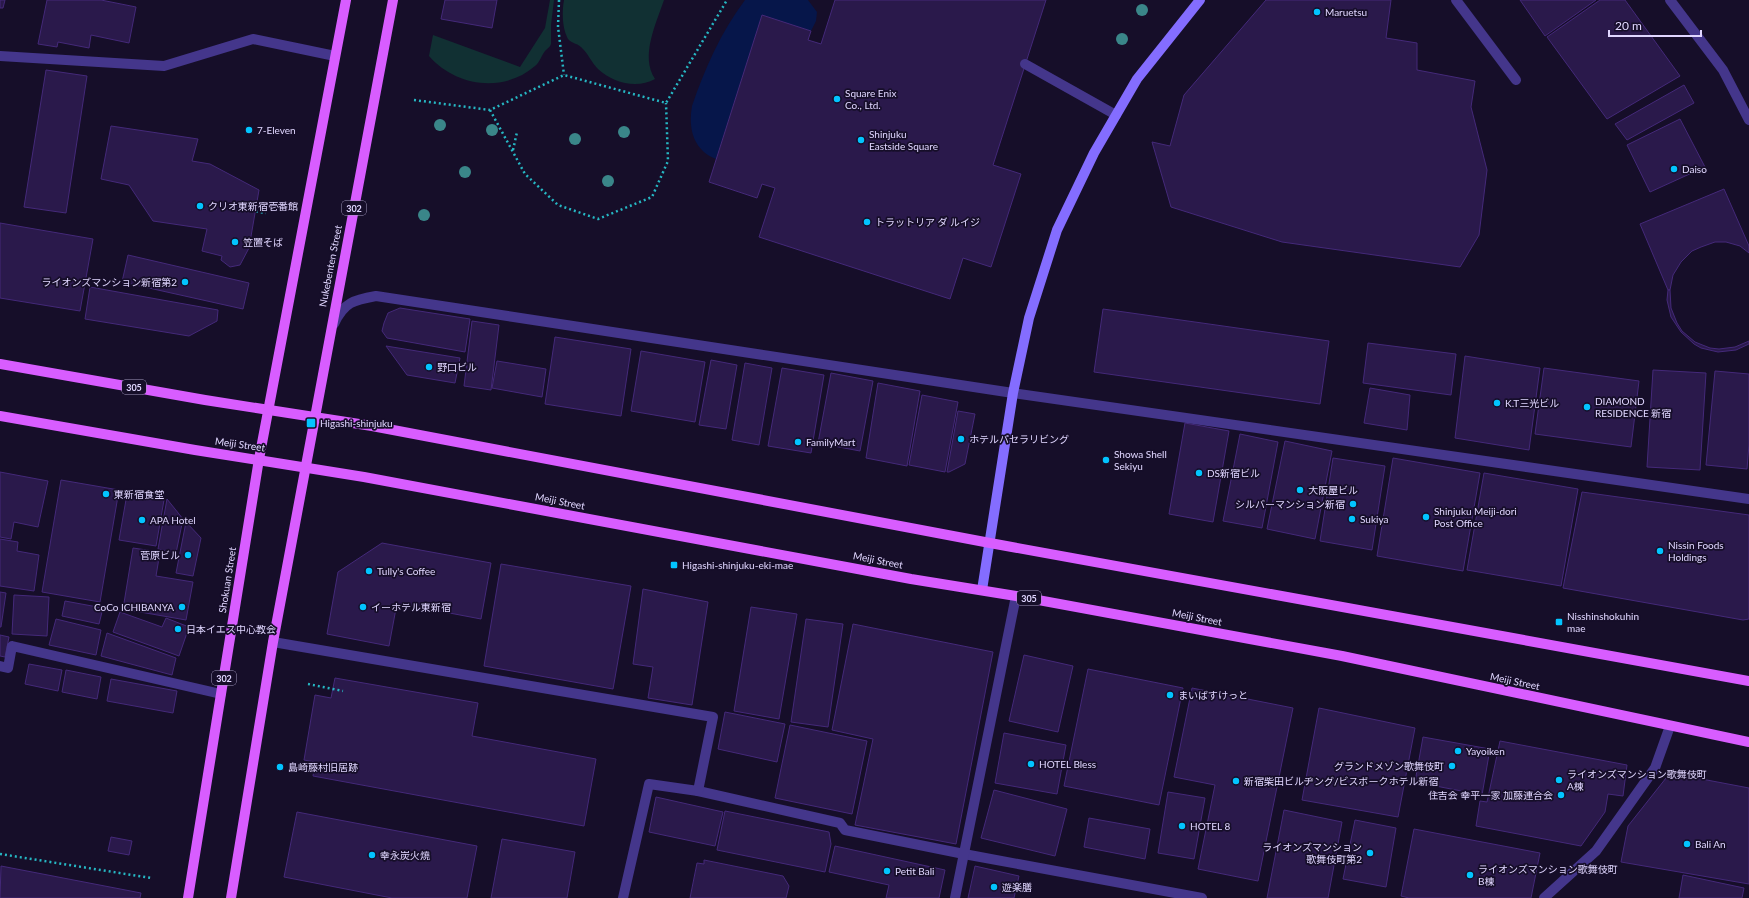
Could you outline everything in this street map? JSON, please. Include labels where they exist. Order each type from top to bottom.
[{"type":"main road","name":"302","points":[[268,409],[346,0]]},
{"type":"main road","name":"Nukebenten Street","points":[[307,466],[329,337],[393,0]]},
{"type":"main road","name":"305","points":[[0,364],[205,400],[315,416],[990,542],[1749,681]]},
{"type":"main road","name":"Shokuan Street","points":[[188,898],[268,409]]},
{"type":"main road","name":"Meiji Street","points":[[0,416],[195,450],[307,466],[911,579],[1016,596],[1342,656],[1749,742]]},
{"type":"main road","name":"302","points":[[231,898],[273,642],[307,466]]},
{"type":"street","points":[[982,590],[1013,393],[1029,318],[1057,230],[1094,153],[1137,79],[1200,0]]},
{"type":"street","points":[[1456,0],[1516,80]]},
{"type":"street","points":[[1670,0],[1723,70],[1747,109],[1749,120]]},
{"type":"street","points":[[0,56],[164,66],[253,39],[335,56]]},
{"type":"street","points":[[1025,64],[1116,116]]},
{"type":"street","points":[[329,337],[339,313],[353,301],[376,296],[1013,393],[1749,499]]},
{"type":"street","points":[[955,898],[1016,596]]},
{"type":"street","points":[[273,642],[712,718],[698,791]]},
{"type":"street","points":[[0,666],[8,668],[12,646],[222,694]]},
{"type":"street","points":[[1544,898],[1596,850],[1655,768],[1670,726]]},
{"type":"street","points":[[623,898],[650,784],[698,791],[840,823],[844,830],[1202,898]]},
{"type":"path","points":[[558,0],[558,27],[564,75]]},
{"type":"path","points":[[490,110],[525,174],[558,205],[598,219],[652,198],[668,161],[666,103],[727,0]]},
{"type":"path","points":[[414,100],[490,110],[564,75],[666,103]]},
{"type":"path","points":[[513,151],[517,132]]},
{"type":"path","points":[[246,210],[266,213]]},
{"type":"path","points":[[308,684],[343,691]]},
{"type":"path","points":[[0,854],[151,878]]},
{"type":"green space","points":[[550,0],[554,0],[551,25],[551,44],[537,64],[523,75],[495,83],[480,83],[466,80],[453,74],[440,66],[429,56],[433,35],[520,67],[545,28]]},
{"type":"green space","points":[[564,0],[664,0],[654,29],[649,50],[651,70],[655,79],[641,84],[625,83],[611,78],[598,69],[583,49],[569,41],[567,37],[563,18]]},
{"type":"shaded area","points":[[745,0],[808,0],[817,12],[816,21],[811,31],[762,15],[716,159],[708,155],[697,144],[692,130],[692,106],[714,51],[728,25]]},
{"type":"building","points":[[0,0],[5,0],[3,8],[0,8]]},
{"type":"building","points":[[47,0],[101,0],[136,7],[129,43],[91,35],[89,48],[58,42],[57,47],[38,44]]},
{"type":"building","points":[[445,0],[497,0],[492,28],[441,19]]},
{"type":"building","name":"Shinjuku Eastside Square","points":[[835,0],[1046,0],[993,165],[1021,174],[991,267],[963,258],[950,299],[759,237],[775,188],[762,184],[757,198],[709,182],[762,15],[811,31],[808,40],[821,44]]},
{"type":"building","points":[[1266,0],[1391,0],[1386,38],[1417,43],[1417,70],[1475,81],[1471,107],[1487,170],[1479,235],[1460,267],[1282,242],[1171,207],[1152,142],[1170,146],[1184,95]]},
{"type":"building","points":[[1520,0],[1596,0],[1545,36]]},
{"type":"building","points":[[1600,0],[1625,0],[1680,76],[1607,119],[1547,37]]},
{"type":"building","points":[[46,70],[87,76],[66,213],[24,207]]},
{"type":"building","points":[[1684,85],[1694,103],[1627,140],[1615,124]]},
{"type":"building","points":[[1680,119],[1705,167],[1650,192],[1627,145]]},
{"type":"building","name":"クリオ東新宿壱番館","points":[[111,126],[198,139],[192,161],[210,164],[259,190],[249,248],[240,265],[230,267],[221,260],[222,256],[202,251],[207,229],[153,221],[129,185],[101,179]]},
{"type":"building","points":[[1724,189],[1749,246],[1749,253],[1740,246],[1726,242],[1715,242],[1692,251],[1681,262],[1673,275],[1670,290],[1668,290],[1640,224]]},
{"type":"building","points":[[0,223],[93,239],[80,311],[0,298]]},
{"type":"building","name":"ライオンズマンション新宿第2","points":[[128,255],[249,283],[243,309],[122,282]]},
{"type":"building","points":[[90,287],[218,310],[217,321],[189,336],[85,319]]},
{"type":"building","points":[[1668,290],[1670,290],[1671,308],[1677,323],[1682,331],[1695,342],[1710,348],[1719,349],[1735,347],[1749,341],[1749,344],[1736,350],[1718,352],[1701,348],[1694,344],[1681,332],[1671,317],[1667,300]]},
{"type":"building","points":[[400,308],[470,319],[465,352],[387,338],[382,331],[388,313]]},
{"type":"building","points":[[1103,309],[1329,341],[1320,404],[1094,372]]},
{"type":"building","points":[[472,321],[499,325],[491,390],[464,386]]},
{"type":"building","points":[[555,337],[631,349],[621,416],[545,404]]},
{"type":"building","points":[[1368,343],[1456,354],[1451,395],[1363,383]]},
{"type":"building","name":"野口ビル","points":[[386,346],[460,358],[455,383],[407,375]]},
{"type":"building","points":[[641,351],[705,362],[695,422],[631,411]]},
{"type":"building","name":"K.T三光ビル","points":[[1465,356],[1540,368],[1529,450],[1455,438]]},
{"type":"building","points":[[711,360],[737,365],[726,429],[699,425]]},
{"type":"building","points":[[497,361],[546,369],[542,397],[492,388]]},
{"type":"building","points":[[745,363],[772,368],[759,445],[732,440]]},
{"type":"building","points":[[782,368],[824,375],[811,453],[768,446]]},
{"type":"building","name":"DIAMOND RESIDENCE 新宿","points":[[1544,368],[1639,381],[1631,447],[1535,434]]},
{"type":"building","points":[[1653,370],[1706,373],[1700,470],[1647,467]]},
{"type":"building","points":[[1715,371],[1749,374],[1749,444],[1747,469],[1706,465]]},
{"type":"building","points":[[831,373],[873,381],[860,451],[818,443]]},
{"type":"building","points":[[878,383],[920,391],[907,466],[866,458]]},
{"type":"building","points":[[1370,388],[1410,395],[1407,430],[1364,423]]},
{"type":"building","points":[[922,395],[958,402],[945,472],[909,465]]},
{"type":"building","name":"ホテルパセラリビング","points":[[958,411],[975,414],[965,464],[947,472]]},
{"type":"building","name":"DS新宿ビル","points":[[1185,423],[1229,431],[1213,522],[1169,514]]},
{"type":"building","points":[[1240,434],[1278,442],[1262,528],[1223,521]]},
{"type":"building","name":"大阪屋ビル","points":[[1285,441],[1332,451],[1315,539],[1267,529]]},
{"type":"building","name":"シルバーマンション新宿","points":[[1333,458],[1385,466],[1372,550],[1320,541]]},
{"type":"building","points":[[1393,458],[1480,473],[1463,571],[1377,556]]},
{"type":"building","points":[[0,472],[48,481],[38,527],[14,522],[11,539],[0,537]]},
{"type":"building","points":[[1484,473],[1578,489],[1561,586],[1467,570]]},
{"type":"building","points":[[61,480],[119,490],[100,602],[42,592]]},
{"type":"building","name":"Nissin Foods Holdings","points":[[1582,492],[1749,515],[1749,619],[1743,620],[1563,588]]},
{"type":"building","name":"APA Hotel","points":[[127,494],[164,500],[156,546],[119,540]]},
{"type":"building","points":[[167,499],[183,519],[176,553],[158,549]]},
{"type":"building","name":"菅原ビル","points":[[186,522],[201,538],[193,576],[176,573]]},
{"type":"building","points":[[0,539],[18,542],[17,551],[39,555],[34,591],[0,586]]},
{"type":"building","points":[[382,543],[491,563],[481,619],[397,603],[389,646],[327,634],[338,572]]},
{"type":"building","points":[[133,548],[160,552],[156,576],[193,582],[186,620],[123,609]]},
{"type":"building","points":[[501,564],[631,586],[613,689],[484,666]]},
{"type":"building","points":[[643,589],[708,602],[692,705],[648,698],[653,667],[633,664]]},
{"type":"building","points":[[0,592],[6,593],[1,627],[0,627]]},
{"type":"building","points":[[14,595],[49,597],[47,636],[12,634]]},
{"type":"building","points":[[65,601],[103,608],[99,624],[62,616]]},
{"type":"building","points":[[751,607],[797,614],[779,719],[734,711]]},
{"type":"building","points":[[120,612],[162,627],[166,618],[189,627],[179,656],[113,632]]},
{"type":"building","points":[[56,619],[101,630],[96,655],[49,645]]},
{"type":"building","points":[[806,619],[843,624],[828,727],[791,722]]},
{"type":"building","points":[[853,624],[993,652],[956,844],[855,825],[873,739],[832,730]]},
{"type":"building","points":[[107,633],[176,658],[172,675],[101,656]]},
{"type":"building","points":[[0,635],[9,637],[5,657],[0,656]]},
{"type":"building","points":[[1024,655],[1073,666],[1058,732],[1009,721]]},
{"type":"building","points":[[29,664],[62,670],[58,691],[25,684]]},
{"type":"building","points":[[1088,669],[1183,688],[1159,805],[1064,786]]},
{"type":"building","points":[[66,670],[101,677],[97,699],[62,692]]},
{"type":"building","points":[[335,678],[478,703],[472,736],[596,759],[584,826],[313,776],[315,762],[304,760],[315,695],[331,698]]},
{"type":"building","points":[[111,679],[177,691],[173,713],[107,701]]},
{"type":"building","name":"新宿柴田ビルヂング/ビスポークホテル新宿","points":[[1192,688],[1293,708],[1258,881],[1198,869],[1215,785],[1174,777]]},
{"type":"building","points":[[1319,708],[1415,728],[1398,817],[1302,800]]},
{"type":"building","points":[[725,712],[785,724],[777,762],[718,749]]},
{"type":"building","points":[[790,725],[867,741],[852,814],[775,798]]},
{"type":"building","name":"HOTEL Bless","points":[[1004,733],[1066,745],[1057,794],[995,783]]},
{"type":"building","name":"グランドメゾン歌舞伎町","points":[[1423,737],[1490,749],[1482,795],[1415,782]]},
{"type":"building","name":"ライオンズマンション歌舞伎町 A棟","points":[[1500,741],[1627,765],[1623,796],[1608,794],[1605,812],[1581,846],[1476,826],[1480,801],[1487,802]]},
{"type":"building","name":"Bali An","points":[[1670,773],[1749,788],[1749,884],[1621,862],[1628,826]]},
{"type":"building","points":[[994,790],[1067,809],[1055,856],[981,838]]},
{"type":"building","name":"HOTEL 8","points":[[1168,792],[1205,798],[1194,859],[1158,853]]},
{"type":"building","points":[[656,797],[723,812],[715,846],[649,832]]},
{"type":"building","points":[[1284,810],[1342,822],[1328,898],[1267,898]]},
{"type":"building","points":[[725,811],[829,832],[831,844],[825,872],[717,850]]},
{"type":"building","points":[[297,812],[477,846],[467,898],[392,898],[284,877]]},
{"type":"building","points":[[1089,818],[1150,829],[1145,859],[1084,847]]},
{"type":"building","name":"ライオンズマンション 歌舞伎町第2","points":[[1355,820],[1396,828],[1386,887],[1343,879]]},
{"type":"building","name":"ライオンズマンション歌舞伎町 B棟","points":[[1414,829],[1540,853],[1531,898],[1409,898],[1401,896]]},
{"type":"building","points":[[111,837],[132,841],[129,855],[108,851]]},
{"type":"building","points":[[502,839],[575,852],[567,898],[491,898]]},
{"type":"building","name":"Petit Bali","points":[[835,846],[945,870],[939,898],[886,898],[889,885],[829,872]]},
{"type":"building","points":[[704,860],[783,876],[789,886],[786,898],[690,898],[697,863],[704,864]]},
{"type":"building","points":[[1,866],[141,893],[140,898],[0,898]]},
{"type":"building","name":"遊楽膳","points":[[975,866],[1019,876],[1014,898],[968,898]]},
{"type":"building","points":[[1683,875],[1744,888],[1742,898],[1679,898]]},
{"type":"place","name":"Maruetsu","points":[[1317,12]]},
{"type":"place","name":"Square Enix Co., Ltd.","points":[[837,99]]},
{"type":"place","name":"7-Eleven","points":[[249,130]]},
{"type":"place","name":"Shinjuku Eastside Square","points":[[861,140]]},
{"type":"place","name":"Daiso","points":[[1674,169]]},
{"type":"place","name":"クリオ東新宿壱番館","points":[[200,206]]},
{"type":"place","name":"トラットリア ダ ルイジ","points":[[867,222]]},
{"type":"place","name":"笠置そば","points":[[235,242]]},
{"type":"place","name":"ライオンズマンション新宿第2","points":[[185,282]]},
{"type":"place","name":"野口ビル","points":[[429,367]]},
{"type":"place","name":"K.T三光ビル","points":[[1497,403]]},
{"type":"place","name":"DIAMOND RESIDENCE 新宿","points":[[1587,407]]},
{"type":"place","name":"Higashi-shinjuku","points":[[311,423]]},
{"type":"place","name":"ホテルパセラリビング","points":[[961,439]]},
{"type":"place","name":"FamilyMart","points":[[798,442]]},
{"type":"place","name":"Showa Shell Sekiyu","points":[[1106,460]]},
{"type":"place","name":"DS新宿ビル","points":[[1199,473]]},
{"type":"place","name":"大阪屋ビル","points":[[1300,490]]},
{"type":"place","name":"東新宿食堂","points":[[106,494]]},
{"type":"place","name":"シルバーマンション新宿","points":[[1353,504]]},
{"type":"place","name":"Shinjuku Meiji-dori Post Office","points":[[1426,517]]},
{"type":"place","name":"Sukiya","points":[[1352,519]]},
{"type":"place","name":"APA Hotel","points":[[142,520]]},
{"type":"place","name":"Nissin Foods Holdings","points":[[1660,551]]},
{"type":"place","name":"菅原ビル","points":[[188,555]]},
{"type":"place","name":"Higashi-shinjuku-eki-mae","points":[[674,565]]},
{"type":"place","name":"Tully's Coffee","points":[[369,571]]},
{"type":"place","name":"CoCo ICHIBANYA","points":[[182,607]]},
{"type":"place","name":"イーホテル東新宿","points":[[363,607]]},
{"type":"place","name":"Nisshinshokuhin mae","points":[[1559,622]]},
{"type":"place","name":"日本イエス中心教会","points":[[178,629]]},
{"type":"place","name":"まいばすけっと","points":[[1170,695]]},
{"type":"place","name":"Yayoiken","points":[[1458,751]]},
{"type":"place","name":"HOTEL Bless","points":[[1031,764]]},
{"type":"place","name":"グランドメゾン歌舞伎町","points":[[1452,766]]},
{"type":"place","name":"島崎藤村旧居跡","points":[[280,767]]},
{"type":"place","name":"ライオンズマンション歌舞伎町 A棟","points":[[1559,780]]},
{"type":"place","name":"新宿柴田ビルヂング/ビスポークホテル新宿","points":[[1236,781]]},
{"type":"place","name":"住吉会 幸平一家 加藤連合会","points":[[1561,795]]},
{"type":"place","name":"HOTEL 8","points":[[1182,826]]},
{"type":"place","name":"Bali An","points":[[1687,844]]},
{"type":"place","name":"ライオンズマンション 歌舞伎町第2","points":[[1370,853]]},
{"type":"place","name":"幸永炭火燒","points":[[372,855]]},
{"type":"place","name":"Petit Bali","points":[[887,871]]},
{"type":"place","name":"ライオンズマンション歌舞伎町 B棟","points":[[1470,875]]},
{"type":"place","name":"遊楽膳","points":[[994,887]]}]
